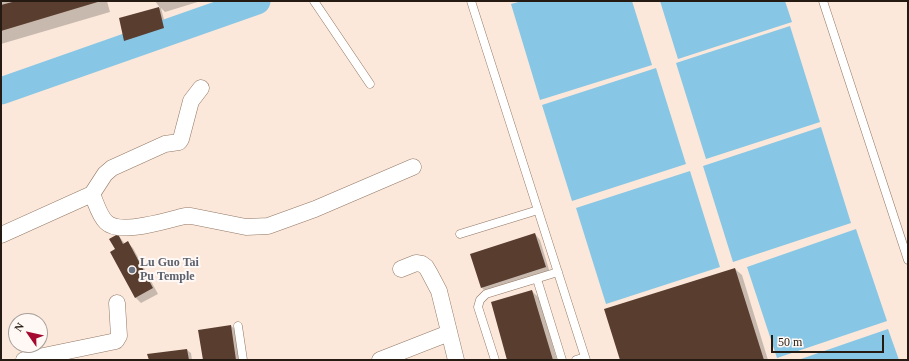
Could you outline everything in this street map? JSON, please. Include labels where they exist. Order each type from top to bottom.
[{"type":"street","points":[[1,235],[92,194],[105,174],[112,168],[166,144],[179,142],[191,101],[201,88]]},
{"type":"street","points":[[92,194],[102,217],[110,225],[116,227],[142,227],[185,216],[246,227],[268,226],[315,209],[413,167]]},
{"type":"street","points":[[401,269],[416,263],[426,267],[439,291],[456,360]]},
{"type":"street","points":[[24,360],[116,341],[118,336],[117,303]]},
{"type":"street","points":[[380,360],[449,333]]},
{"type":"lane","points":[[314,1],[370,84]]},
{"type":"lane","points":[[472,1],[586,358],[576,360]]},
{"type":"lane","points":[[824,1],[908,260]]},
{"type":"lane","points":[[460,234],[538,210]]},
{"type":"lane","points":[[495,360],[478,307],[480,300],[486,294],[558,272]]},
{"type":"lane","points":[[537,279],[562,360]]},
{"type":"lane","points":[[238,326],[243,360]]},
{"type":"water","points":[[522,1],[632,1],[652,65],[540,100],[511,4]]},
{"type":"water","points":[[660,1],[785,1],[792,22],[678,59]]},
{"type":"water","points":[[790,26],[820,122],[706,159],[676,63]]},
{"type":"water","points":[[656,68],[686,164],[572,201],[542,105]]},
{"type":"water","points":[[821,127],[851,223],[733,262],[703,166]]},
{"type":"water","points":[[690,171],[720,267],[606,304],[576,208]]},
{"type":"water","points":[[856,229],[887,321],[777,358],[747,267]]},
{"type":"water","points":[[888,329],[899,360],[798,360]]},
{"type":"building","points":[[16,1],[101,1],[1,31],[1,5]]},
{"type":"building","points":[[159,7],[164,28],[124,41],[119,18]]},
{"type":"building","points":[[535,233],[546,267],[481,288],[470,254]]},
{"type":"building","name":"Lu Guo Tai Pu Temple","points":[[118,234],[123,244],[128,241],[153,288],[135,298],[110,252],[115,249],[109,239]]},
{"type":"building","points":[[735,268],[764,360],[620,360],[604,309]]},
{"type":"building","points":[[532,290],[553,360],[507,360],[491,302]]},
{"type":"building","points":[[231,325],[236,360],[203,360],[198,330]]},
{"type":"building","points":[[187,349],[189,360],[149,360],[147,354]]},
{"type":"waterway","points":[[1,91],[257,1]]},
{"type":"place","name":"Lu Guo Tai Pu Temple","points":[[132,270]]}]
